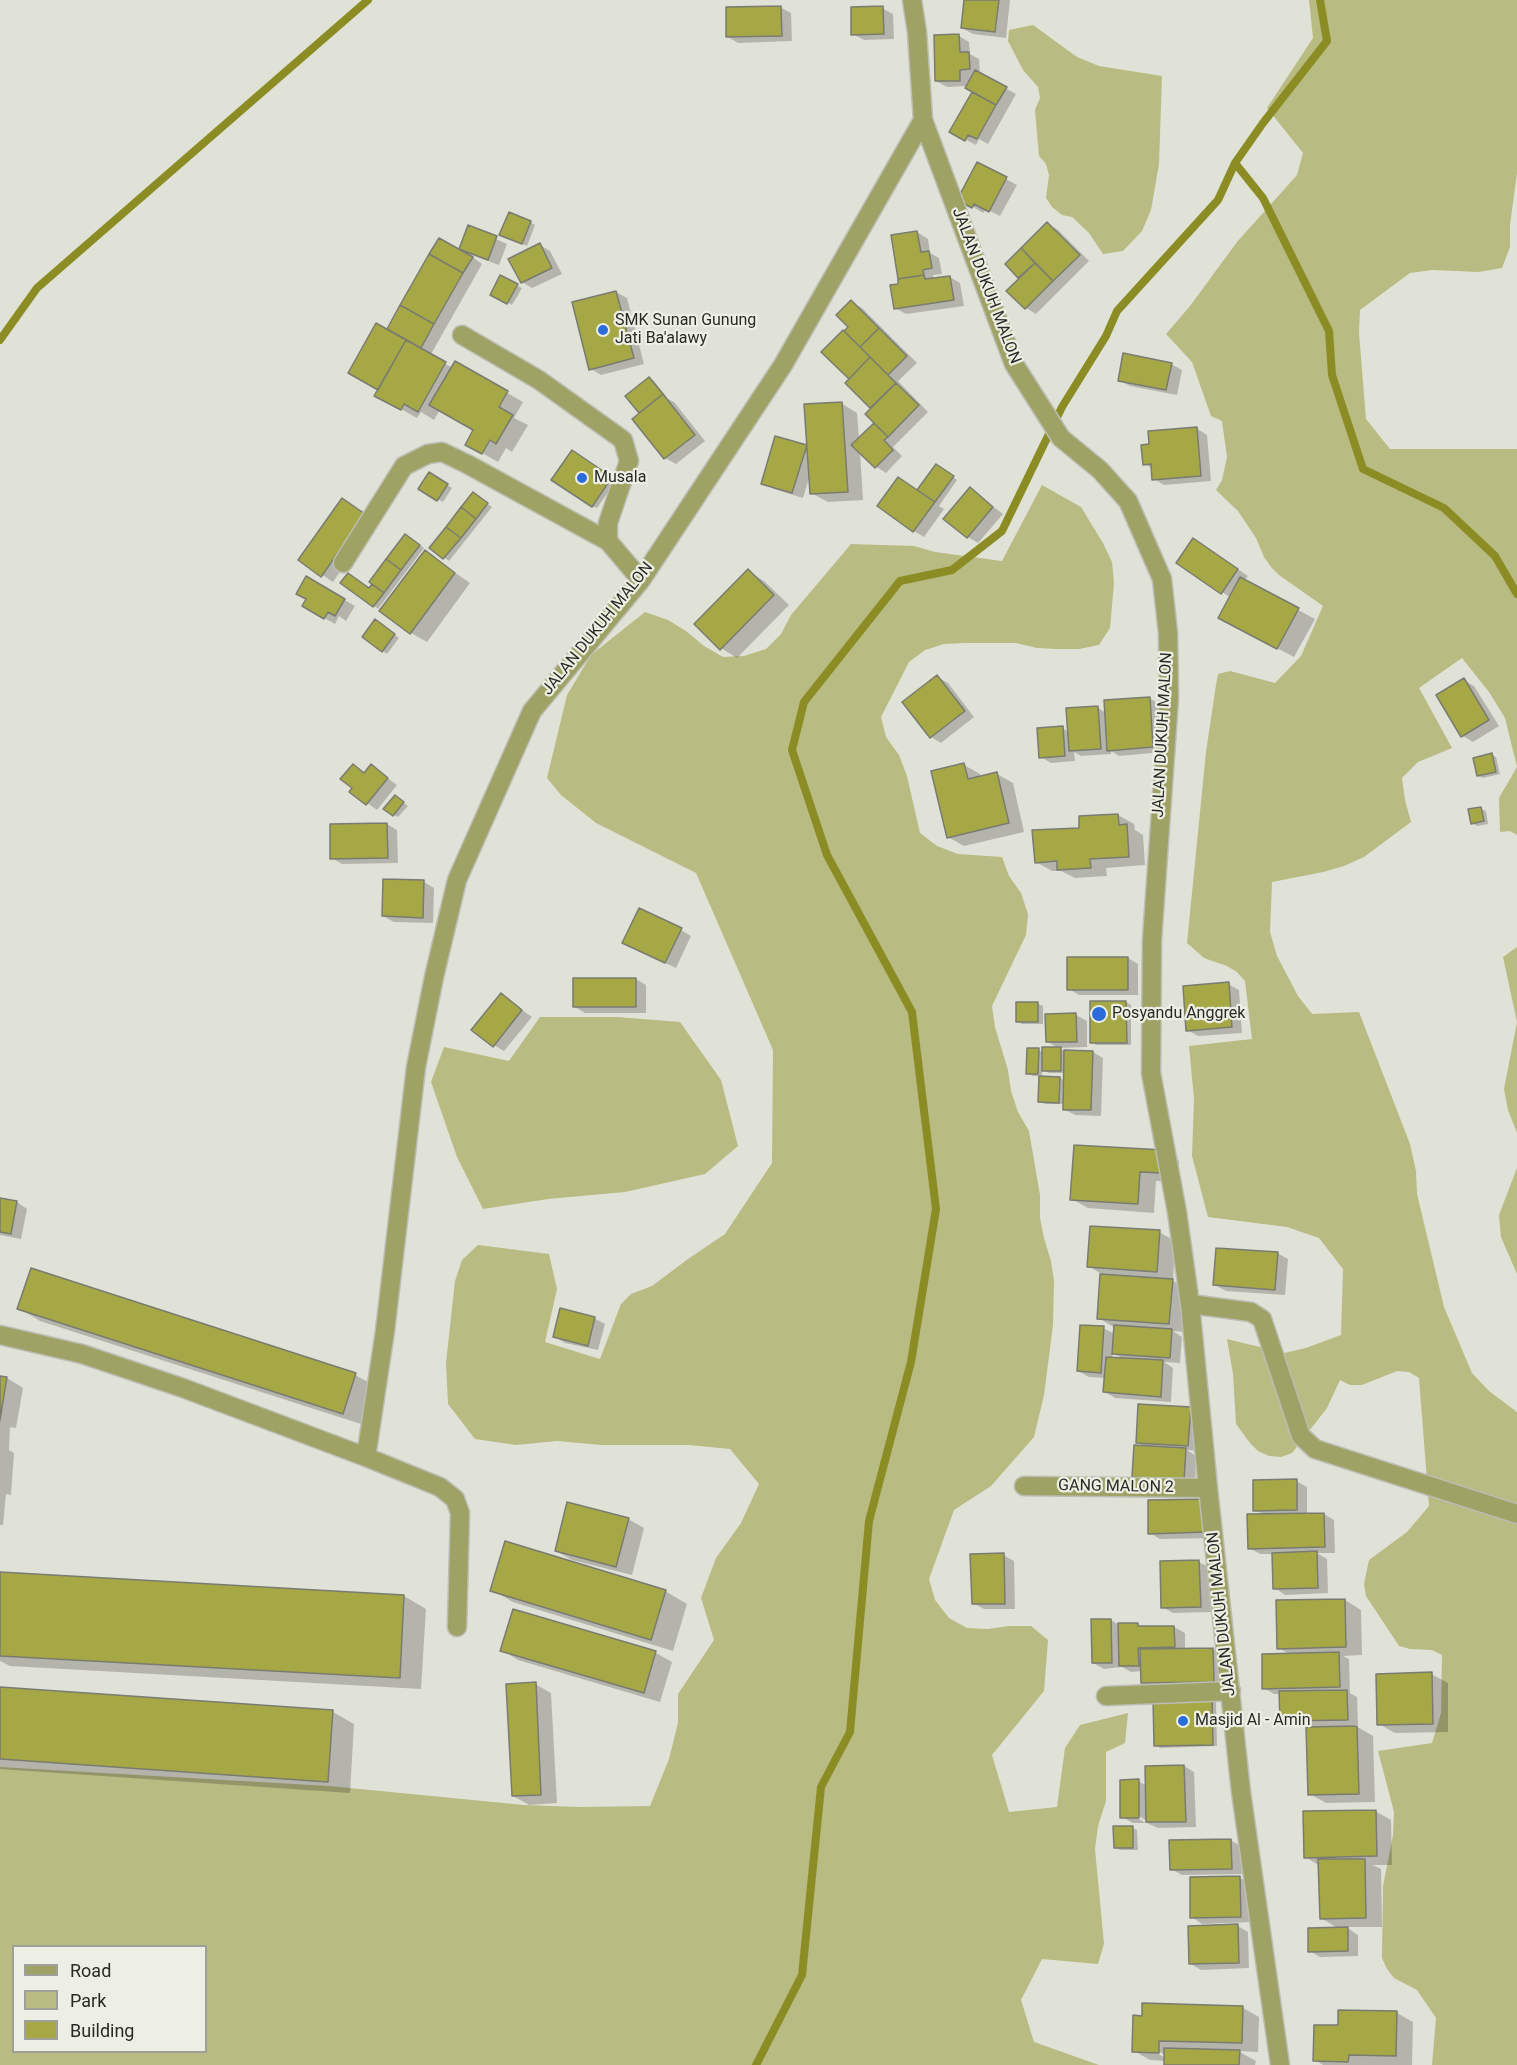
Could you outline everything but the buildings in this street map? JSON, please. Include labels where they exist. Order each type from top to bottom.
[{"type":"street","name":"JALAN DUKUH MALON","points":[[912,0],[917,32],[923,120],[1014,364],[1061,438],[1100,470],[1128,501],[1162,579],[1168,633],[1169,698],[1152,940],[1150,1073],[1177,1212],[1190,1304],[1241,1792],[1280,2065]]},
{"type":"street","name":"JALAN DUKUH MALON","points":[[366,1457],[386,1331],[416,1067],[434,977],[458,880],[532,711],[641,580],[783,365],[923,120]]},
{"type":"street","points":[[462,336],[539,380],[623,440],[629,461],[608,523],[608,541]]},
{"type":"street","points":[[343,563],[404,466],[428,454],[442,452],[608,541],[641,580]]},
{"type":"street","points":[[1190,1304],[1251,1312],[1262,1319],[1302,1436],[1315,1449],[1517,1514]]},
{"type":"street","points":[[0,1335],[81,1354],[183,1388],[440,1487],[455,1499],[460,1513],[458,1627]]},
{"type":"street","name":"GANG MALON 2","points":[[1024,1486],[1208,1488]]},
{"type":"street","points":[[1106,1696],[1231,1691]]},
{"type":"green space","points":[[1309,0],[1517,0],[1517,173],[1510,225],[1510,247],[1502,268],[1479,272],[1432,270],[1410,273],[1360,310],[1359,333],[1366,419],[1390,449],[1517,449],[1517,767],[1505,718],[1489,692],[1462,658],[1419,688],[1452,748],[1418,762],[1402,778],[1411,822],[1364,857],[1344,866],[1272,882],[1270,932],[1277,956],[1298,996],[1312,1014],[1359,1012],[1410,1144],[1416,1171],[1417,1194],[1444,1307],[1472,1373],[1489,1391],[1517,1412],[1517,2065],[1432,2065],[1436,2018],[1417,1990],[1394,1978],[1382,1958],[1383,1886],[1393,1835],[1394,1812],[1378,1751],[1432,1743],[1441,1713],[1442,1655],[1432,1650],[1399,1646],[1366,1596],[1364,1584],[1369,1560],[1407,1532],[1429,1506],[1419,1378],[1409,1372],[1397,1371],[1362,1385],[1350,1385],[1340,1380],[1327,1408],[1292,1453],[1281,1457],[1269,1456],[1258,1451],[1236,1424],[1233,1374],[1227,1339],[1284,1353],[1306,1348],[1341,1335],[1343,1269],[1319,1238],[1287,1227],[1208,1217],[1192,1156],[1194,1099],[1189,1046],[1252,1039],[1245,981],[1227,966],[1204,958],[1187,943],[1206,752],[1218,674],[1230,671],[1275,683],[1301,656],[1323,606],[1271,567],[1256,538],[1238,511],[1216,490],[1222,480],[1227,457],[1222,421],[1211,416],[1192,362],[1166,334],[1190,306],[1237,242],[1297,175],[1303,153],[1267,108],[1313,38]]},
{"type":"green space","points":[[1033,25],[1077,57],[1099,66],[1162,76],[1159,164],[1151,210],[1142,231],[1123,251],[1103,254],[1089,233],[1072,217],[1062,215],[1052,207],[1046,198],[1049,175],[1046,164],[1039,156],[1035,110],[1040,98],[1038,87],[1023,70],[1008,41],[1009,30]]},
{"type":"green space","points":[[1042,485],[1081,507],[1112,562],[1114,583],[1110,628],[1099,645],[1079,649],[1057,649],[1037,648],[1016,643],[965,643],[944,644],[925,650],[909,662],[881,717],[886,737],[899,755],[907,776],[920,833],[937,846],[958,854],[1002,857],[1009,876],[1021,893],[1028,914],[1026,935],[992,1006],[1011,1091],[1018,1112],[1029,1131],[1040,1195],[1040,1218],[1054,1281],[1053,1325],[1044,1395],[1034,1437],[991,1486],[954,1510],[929,1579],[935,1600],[949,1618],[967,1628],[1031,1626],[1048,1640],[1044,1691],[992,1755],[1009,1812],[1057,1807],[1065,1748],[1080,1725],[1128,1713],[1125,1743],[1106,1752],[1106,1801],[1098,1826],[1095,1849],[1104,1944],[1098,1964],[1042,1959],[1021,2000],[1034,2042],[1099,2065],[0,2065],[0,1767],[329,1786],[524,1805],[650,1806],[669,1759],[678,1723],[678,1694],[714,1640],[701,1598],[716,1558],[741,1523],[759,1484],[730,1449],[689,1445],[601,1445],[557,1441],[516,1445],[475,1439],[448,1404],[446,1363],[455,1281],[462,1260],[478,1245],[549,1254],[557,1289],[545,1342],[600,1359],[621,1304],[631,1294],[652,1286],[725,1234],[772,1163],[773,1050],[696,873],[596,823],[561,795],[547,778],[567,695],[591,655],[645,612],[668,620],[723,657],[744,656],[766,649],[781,634],[791,615],[851,544],[914,546],[935,552],[1002,561]]},
{"type":"green space","points":[[1517,767],[1517,835],[1510,831],[1500,832],[1499,798]]},
{"type":"green space","points":[[1517,947],[1517,1022],[1503,957]]},
{"type":"green space","points":[[540,1017],[617,1017],[680,1022],[721,1080],[738,1146],[705,1174],[625,1192],[548,1199],[483,1209],[457,1157],[431,1082],[444,1047],[509,1061]]},
{"type":"green space","points":[[1517,1022],[1517,1133],[1508,1110],[1504,1089]]},
{"type":"green space","points":[[1517,1168],[1517,1274],[1501,1237],[1499,1215]]},
{"type":"waterway","points":[[0,340],[37,288],[368,0]]},
{"type":"waterway","points":[[756,2065],[802,1975],[821,1787],[850,1732],[869,1521],[911,1362],[936,1209],[912,1012],[827,855],[792,750],[804,702],[900,581],[952,570],[1002,531],[1062,407],[1106,336],[1117,311],[1218,200],[1235,163],[1327,41],[1320,0]]},
{"type":"waterway","points":[[1235,163],[1263,198],[1329,331],[1332,375],[1363,469],[1444,508],[1495,556],[1517,594]]},
{"type":"place","name":"SMK Sunan Gunung Jati Ba'alawy","points":[[603,330]]},
{"type":"place","name":"Musala","points":[[582,478]]},
{"type":"place","name":"Posyandu Anggrek","points":[[1099,1014]]},
{"type":"place","name":"Masjid Al - Amin","points":[[1183,1721]]}]
